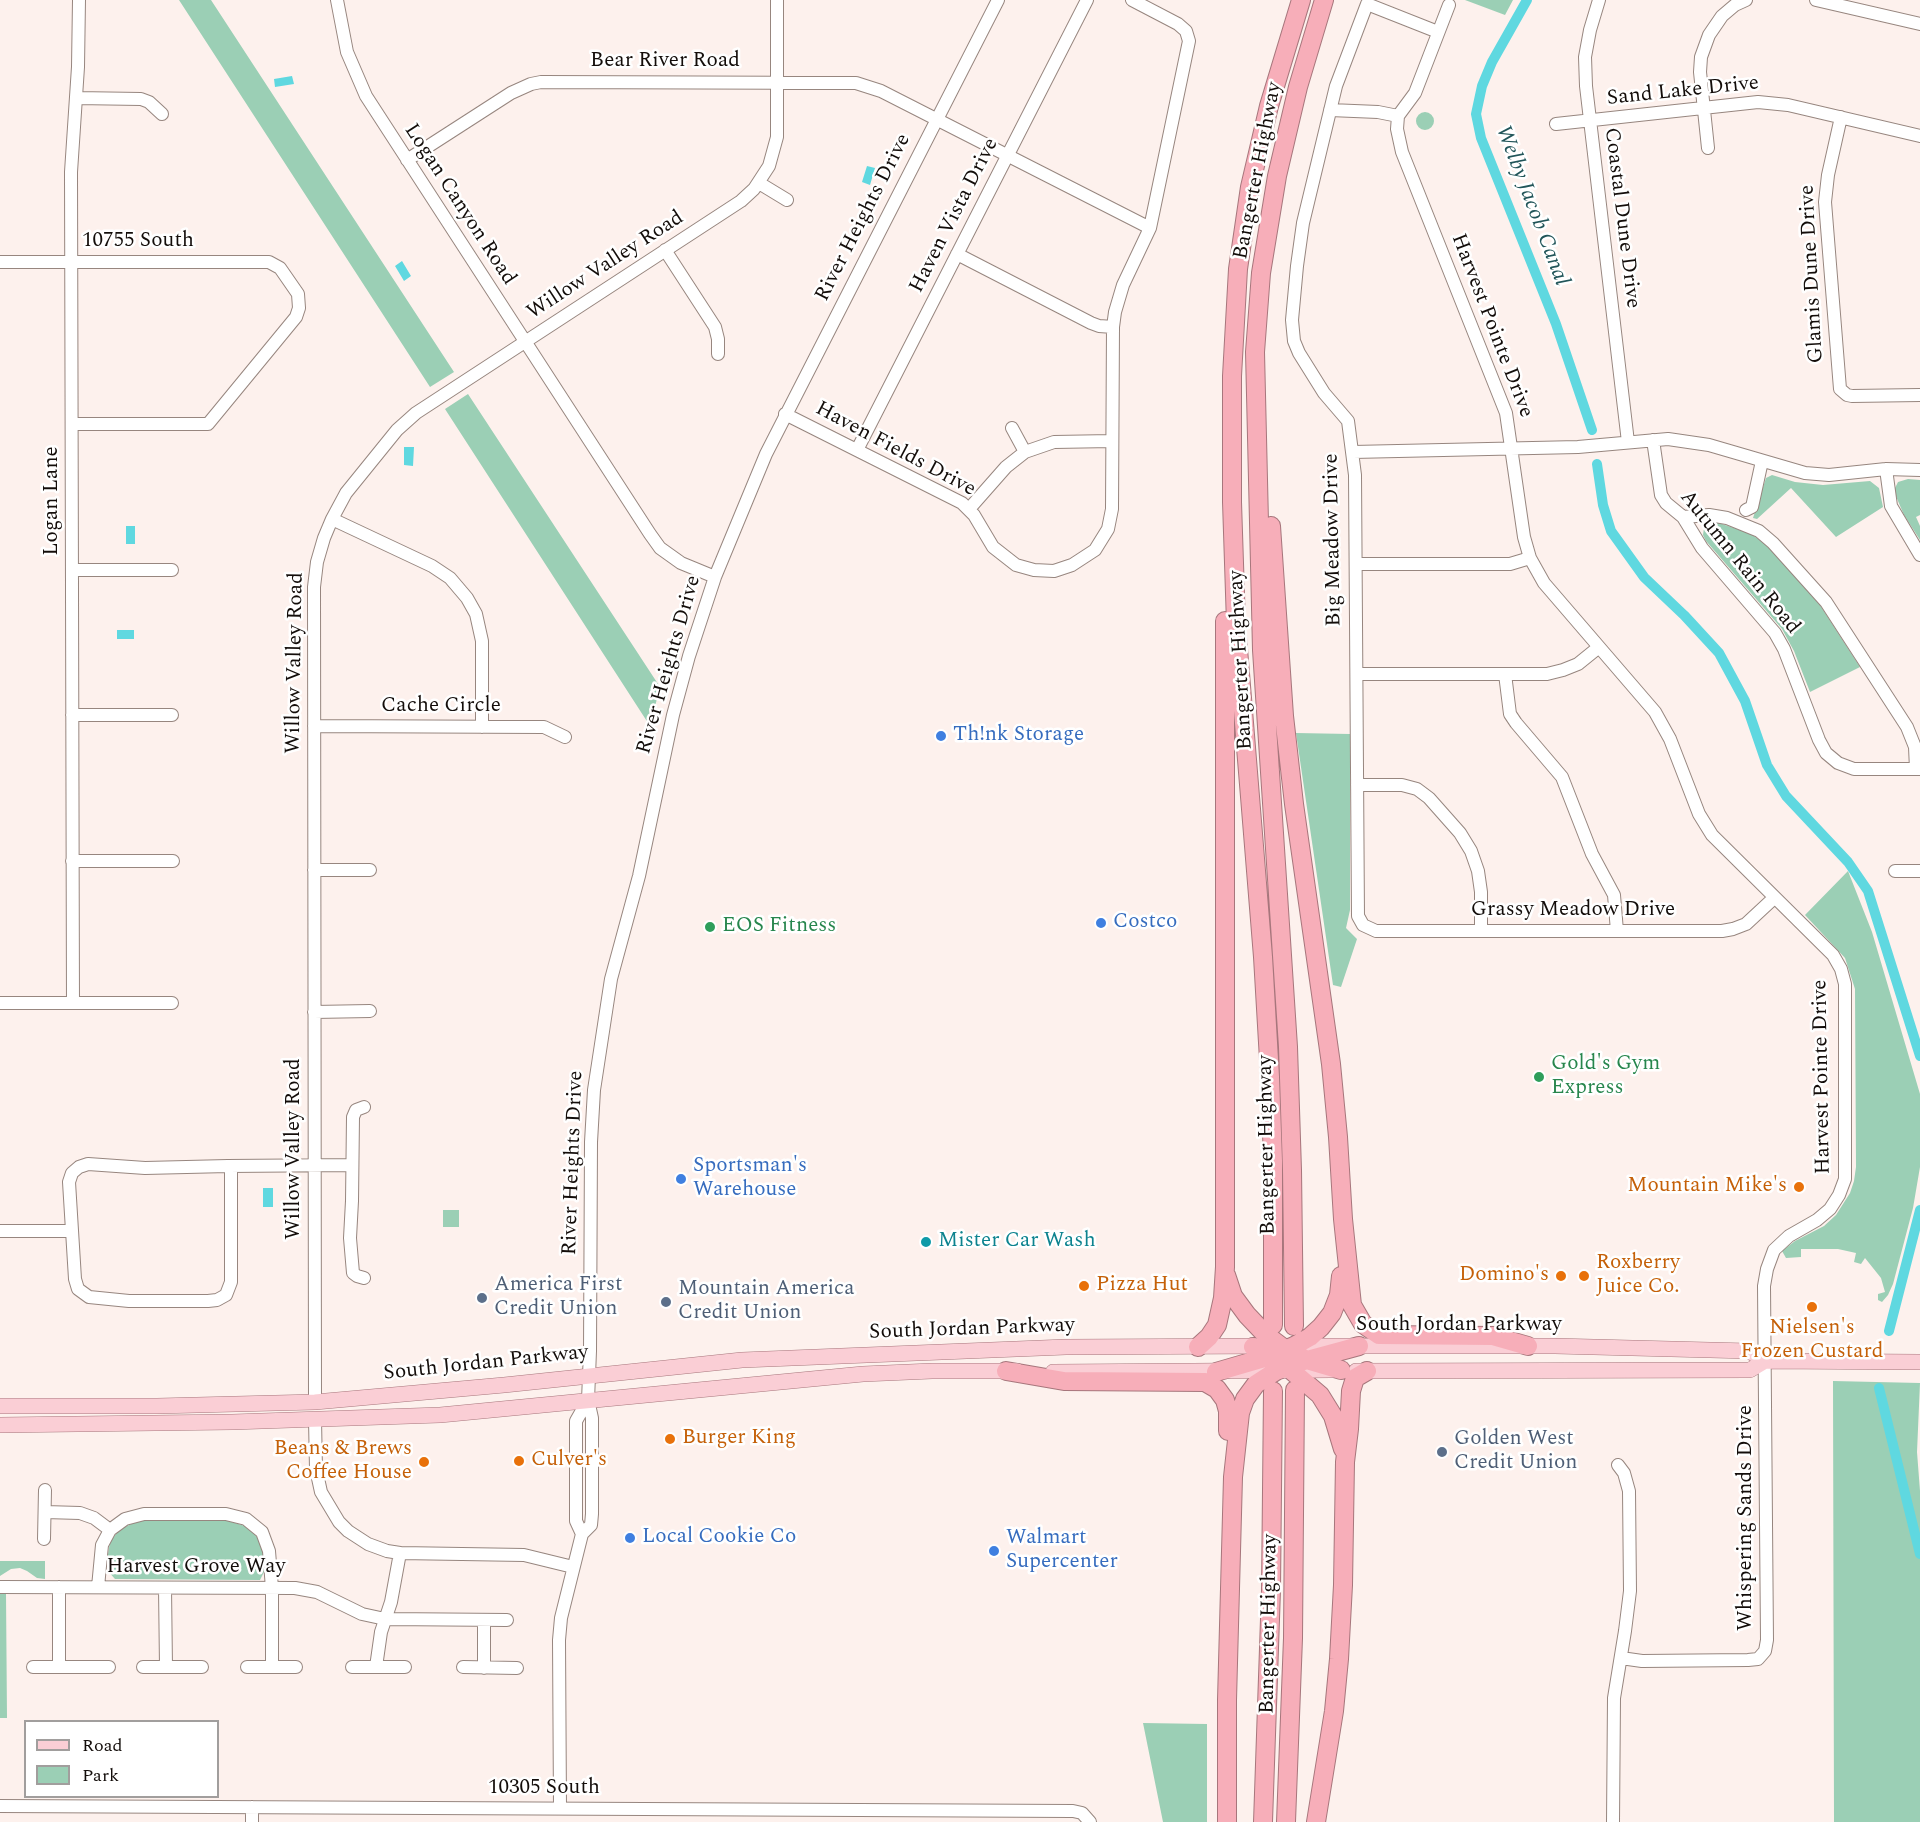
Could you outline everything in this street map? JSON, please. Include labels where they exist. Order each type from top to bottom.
[{"type":"highway","name":"Bangerter Highway","points":[[1273,1325],[1273,1161],[1270,1077],[1240,683],[1234,566],[1231,439],[1233,340],[1243,228],[1259,146],[1301,0]]},
{"type":"highway","name":"Bangerter Highway","points":[[1293,1326],[1288,1047],[1262,650],[1256,387],[1257,316],[1273,196],[1284,140],[1324,0]]},
{"type":"highway","points":[[1256,387],[1262,430],[1284,716],[1332,1076],[1351,1301],[1359,1318],[1371,1331],[1388,1336],[1493,1336],[1528,1346]]},
{"type":"highway","points":[[1198,1347],[1217,1325],[1225,1267],[1224,706],[1231,439]]},
{"type":"highway","points":[[1227,1822],[1227,1700],[1233,1477],[1238,1423],[1242,1406],[1256,1384],[1321,1327],[1332,1313],[1341,1282],[1343,1219]]},
{"type":"highway","points":[[1225,1267],[1233,1296],[1246,1315],[1317,1392],[1329,1410],[1342,1444],[1345,1462]]},
{"type":"highway","points":[[1216,1372],[1359,1346]]},
{"type":"highway","points":[[1253,1347],[1287,1358],[1341,1370]]},
{"type":"highway","points":[[1006,1371],[1064,1381],[1208,1383],[1220,1391],[1227,1406],[1233,1477]]},
{"type":"highway","points":[[1316,1822],[1333,1719],[1340,1649],[1345,1462],[1351,1386],[1355,1378],[1367,1371]]},
{"type":"highway","name":"Bangerter Highway","points":[[1286,1822],[1293,1638],[1294,1390]]},
{"type":"highway","name":"Bangerter Highway","points":[[1263,1822],[1271,1590],[1273,1391]]},
{"type":"main road","name":"South Jordan Parkway","points":[[1359,1346],[1528,1346],[1749,1351],[1765,1360],[1920,1362]]},
{"type":"main road","name":"South Jordan Parkway","points":[[0,1406],[157,1406],[315,1402],[760,1359],[1066,1347],[1253,1347]]},
{"type":"main road","name":"South Jordan Parkway","points":[[1341,1370],[1750,1370],[1765,1360]]},
{"type":"main road","name":"South Jordan Parkway","points":[[0,1425],[315,1420],[458,1413],[884,1372],[1216,1372]]},
{"type":"street","name":"Logan Lane","points":[[73,1003],[71,163],[76,98],[79,0]]},
{"type":"street","name":"Logan Canyon Road","points":[[337,0],[342,34],[358,81],[655,541],[681,563],[715,577]]},
{"type":"street","name":"Willow Valley Road","points":[[315,1402],[314,587],[320,550],[332,519],[351,486],[406,421],[436,399],[741,201],[759,183],[769,165],[775,147],[777,0]]},
{"type":"street","name":"River Heights Drive","points":[[560,1808],[559,1640],[562,1610],[582,1534],[591,1525],[592,1514],[592,1418],[588,1400],[591,1142],[599,1049],[611,979],[641,866],[673,716],[689,656],[715,577],[748,494],[785,414],[998,0]]},
{"type":"street","name":"Haven Vista Drive","points":[[857,450],[1087,0]]},
{"type":"street","name":"Haven Fields Drive","points":[[785,414],[969,508],[993,547],[999,554],[1016,565],[1044,571],[1072,565],[1095,550],[1108,529],[1113,502],[1113,327],[1123,285],[1150,228],[1170,126],[1189,47],[1186,31],[1178,24],[1132,0]]},
{"type":"street","name":"Coastal Dune Drive","points":[[1599,0],[1585,57],[1590,121],[1604,223],[1628,442]]},
{"type":"street","points":[[1816,0],[1920,24]]},
{"type":"street","points":[[1708,148],[1700,72],[1705,45],[1722,16],[1737,2]]},
{"type":"street","name":"Big Meadow Drive","points":[[1363,925],[1357,911],[1357,497],[1353,452],[1348,421],[1324,393],[1299,353],[1292,327],[1300,240],[1330,110],[1337,81],[1367,4],[1438,32]]},
{"type":"street","points":[[1330,110],[1378,112],[1398,116],[1414,97],[1449,5]]},
{"type":"street","name":"Bear River Road","points":[[407,160],[511,93],[541,82],[843,82],[863,84],[881,91],[1150,228]]},
{"type":"street","points":[[76,98],[141,99],[149,102],[162,114]]},
{"type":"street","name":"Sand Lake Drive","points":[[1556,124],[1768,102],[1920,136]]},
{"type":"street","name":"Harvest Pointe Drive","points":[[1398,116],[1400,146],[1504,406],[1524,537],[1530,558],[1544,584],[1649,704],[1661,721],[1705,825],[1720,844],[1833,955],[1843,977],[1846,992],[1846,1171],[1839,1195],[1830,1209],[1817,1220],[1783,1240],[1770,1258],[1764,1286],[1765,1360]]},
{"type":"street","name":"Glamis Dune Drive","points":[[1841,117],[1828,175],[1825,202],[1839,384],[1843,393],[1852,396],[1920,395]]},
{"type":"street","points":[[759,183],[787,200]]},
{"type":"street","points":[[665,250],[715,327],[718,354]]},
{"type":"street","points":[[957,254],[1095,325],[1113,327]]},
{"type":"street","name":"10755 South","points":[[0,262],[266,261],[276,264],[296,290],[299,299],[298,313],[208,424],[72,424]]},
{"type":"street","points":[[1012,428],[1025,452]]},
{"type":"street","points":[[1353,452],[1578,447],[1653,440],[1696,441],[1760,467],[1817,474],[1886,469],[1920,470]]},
{"type":"street","name":"Autumn Rain Road","points":[[1653,440],[1661,495],[1683,517],[1702,548],[1780,640],[1826,753],[1838,763],[1854,769],[1918,769]]},
{"type":"street","points":[[969,508],[1006,467],[1025,452],[1054,442],[1112,441]]},
{"type":"street","points":[[1744,517],[1752,507],[1759,483],[1760,467]]},
{"type":"street","points":[[1886,469],[1891,506],[1920,555]]},
{"type":"street","points":[[1683,517],[1709,515],[1744,517],[1769,539],[1830,608],[1910,734],[1915,747],[1918,769]]},
{"type":"street","points":[[332,519],[438,569],[450,578],[467,598],[476,614],[482,641],[482,727]]},
{"type":"street","points":[[1356,564],[1510,564],[1530,558]]},
{"type":"street","points":[[72,570],[172,570]]},
{"type":"street","points":[[1356,674],[1547,674],[1585,660],[1599,647]]},
{"type":"street","points":[[1505,674],[1507,702],[1512,719],[1562,777],[1592,854],[1614,895],[1617,931]]},
{"type":"street","points":[[72,715],[172,715]]},
{"type":"street","name":"Cache Circle","points":[[314,726],[544,728],[565,737]]},
{"type":"street","points":[[1357,785],[1402,785],[1417,789],[1430,798],[1460,833],[1471,851],[1478,871],[1481,892],[1481,931]]},
{"type":"street","points":[[72,861],[172,861]]},
{"type":"street","points":[[314,870],[370,870]]},
{"type":"street","points":[[1895,871],[1920,871]]},
{"type":"street","name":"Grassy Meadow Drive","points":[[1363,925],[1376,931],[1733,929],[1746,924],[1774,898]]},
{"type":"street","points":[[0,1003],[172,1003]]},
{"type":"street","points":[[314,1012],[370,1011]]},
{"type":"street","points":[[364,1107],[356,1110],[353,1117],[351,1259],[355,1275],[364,1278]]},
{"type":"street","points":[[231,1166],[231,1282],[226,1295],[217,1300],[207,1301],[129,1301],[89,1297],[78,1289],[75,1279],[69,1182],[75,1170],[84,1165],[146,1168],[231,1166],[352,1165]]},
{"type":"street","points":[[0,1231],[71,1231]]},
{"type":"street","name":"Whispering Sands Drive","points":[[1621,1658],[1748,1660],[1758,1659],[1765,1651],[1767,1640],[1765,1360]]},
{"type":"street","points":[[315,1420],[315,1458],[321,1492],[332,1513],[357,1538],[379,1549],[400,1553],[524,1555],[573,1567]]},
{"type":"street","points":[[1613,1822],[1614,1698],[1630,1591],[1629,1491],[1624,1473],[1618,1465]]},
{"type":"street","points":[[44,1539],[45,1490]]},
{"type":"street","points":[[45,1512],[80,1513],[94,1518],[110,1530]]},
{"type":"street","points":[[98,1587],[100,1554],[110,1530],[125,1519],[144,1514],[239,1516],[252,1522],[265,1538],[269,1551],[272,1588],[272,1667]]},
{"type":"street","points":[[376,1667],[381,1632],[391,1602],[400,1553]]},
{"type":"street","name":"Harvest Grove Way","points":[[0,1587],[295,1588],[317,1592],[362,1614],[385,1620],[507,1620]]},
{"type":"street","points":[[59,1587],[59,1667]]},
{"type":"street","points":[[165,1588],[166,1666]]},
{"type":"street","points":[[484,1620],[484,1668]]},
{"type":"street","points":[[33,1667],[110,1666]]},
{"type":"street","points":[[144,1667],[202,1666]]},
{"type":"street","points":[[248,1667],[296,1667]]},
{"type":"street","points":[[352,1667],[405,1667]]},
{"type":"street","points":[[463,1667],[517,1668]]},
{"type":"street","name":"10305 South","points":[[0,1806],[1078,1811],[1088,1819]]},
{"type":"street","points":[[252,1807],[252,1822]]},
{"type":"street","points":[[681,1809],[681,1822]]},
{"type":"green space","points":[[179,0],[211,0],[454,372],[430,387]]},
{"type":"green space","points":[[1465,0],[1513,0],[1505,15]]},
{"type":"green space","points":[[1421,112],[1429,112],[1434,117],[1432,128],[1421,130],[1416,125],[1416,117]]},
{"type":"green space","points":[[468,394],[660,687],[650,726],[445,409]]},
{"type":"green space","points":[[1772,475],[1795,482],[1823,485],[1870,481],[1879,488],[1883,507],[1836,537],[1791,488],[1757,519],[1753,518],[1766,478]]},
{"type":"green space","points":[[1908,479],[1920,480],[1920,515],[1916,517],[1920,526],[1920,540],[1904,515],[1895,494],[1898,482]]},
{"type":"green space","points":[[1716,522],[1749,533],[1765,543],[1820,605],[1860,667],[1810,692],[1794,651],[1782,629],[1706,541],[1703,535],[1704,528],[1708,523]]},
{"type":"green space","points":[[1296,733],[1350,734],[1350,910],[1346,928],[1357,939],[1341,987],[1333,985]]},
{"type":"green space","points":[[1848,871],[1872,932],[1920,1094],[1920,1167],[1913,1208],[1893,1284],[1882,1302],[1878,1300],[1878,1294],[1885,1292],[1881,1278],[1865,1258],[1861,1264],[1854,1262],[1856,1253],[1838,1249],[1801,1249],[1801,1257],[1786,1258],[1782,1251],[1795,1241],[1824,1226],[1836,1215],[1850,1193],[1854,1181],[1856,1167],[1855,989],[1845,958],[1805,915]]},
{"type":"green space","points":[[443,1210],[459,1210],[459,1227],[443,1227]]},
{"type":"green space","points":[[1833,1381],[1920,1383],[1917,1452],[1920,1491],[1920,1822],[1834,1822]]},
{"type":"green space","points":[[137,1521],[229,1521],[248,1527],[258,1538],[263,1551],[264,1572],[260,1580],[115,1579],[108,1571],[110,1542],[119,1530]]},
{"type":"green space","points":[[0,1561],[45,1561],[45,1579],[37,1578],[20,1568],[11,1569],[0,1576]]},
{"type":"green space","points":[[0,1594],[6,1594],[7,1718],[0,1718]]},
{"type":"green space","points":[[1143,1723],[1207,1724],[1207,1822],[1163,1822]]},
{"type":"water","points":[[292,76],[294,84],[275,87],[274,79]]},
{"type":"water","points":[[867,166],[875,168],[870,185],[862,182]]},
{"type":"water","points":[[402,261],[411,276],[404,281],[395,266]]},
{"type":"water","points":[[404,447],[414,447],[413,466],[404,465]]},
{"type":"water","points":[[126,526],[135,526],[135,544],[126,544]]},
{"type":"water","points":[[117,630],[134,630],[134,639],[117,639]]},
{"type":"water","points":[[263,1188],[273,1188],[273,1207],[263,1207]]},
{"type":"waterway","name":"Welby Jacob Canal","points":[[1527,0],[1492,62],[1482,86],[1476,114],[1481,138],[1556,324],[1592,430]]},
{"type":"waterway","name":"Welby Jacob Canal","points":[[1597,464],[1603,505],[1611,531],[1644,577],[1719,653],[1745,701],[1767,765],[1786,796],[1848,862],[1868,891],[1920,1056]]},
{"type":"waterway","name":"Welby Jacob Canal","points":[[1889,1331],[1920,1210]]},
{"type":"waterway","name":"Welby Jacob Canal","points":[[1879,1388],[1920,1554]]},
{"type":"place","name":"Th!nk Storage","points":[[941,736]]},
{"type":"place","name":"Costco","points":[[1101,923]]},
{"type":"place","name":"EOS Fitness","points":[[710,927]]},
{"type":"place","name":"Gold's Gym Express","points":[[1539,1077]]},
{"type":"place","name":"Sportsman's Warehouse","points":[[681,1179]]},
{"type":"place","name":"Mountain Mike's","points":[[1799,1187]]},
{"type":"place","name":"Mister Car Wash","points":[[926,1242]]},
{"type":"place","name":"Domino's","points":[[1561,1276]]},
{"type":"place","name":"Roxberry Juice Co.","points":[[1584,1276]]},
{"type":"place","name":"Pizza Hut","points":[[1084,1286]]},
{"type":"place","name":"America First Credit Union","points":[[482,1298]]},
{"type":"place","name":"Mountain America Credit Union","points":[[666,1302]]},
{"type":"place","name":"Nielsen's Frozen Custard","points":[[1812,1307]]},
{"type":"place","name":"Burger King","points":[[670,1439]]},
{"type":"place","name":"Golden West Credit Union","points":[[1442,1452]]},
{"type":"place","name":"Culver's","points":[[519,1461]]},
{"type":"place","name":"Beans & Brews Coffee House","points":[[424,1462]]},
{"type":"place","name":"Local Cookie Co","points":[[630,1538]]},
{"type":"place","name":"Walmart Supercenter","points":[[994,1551]]}]
